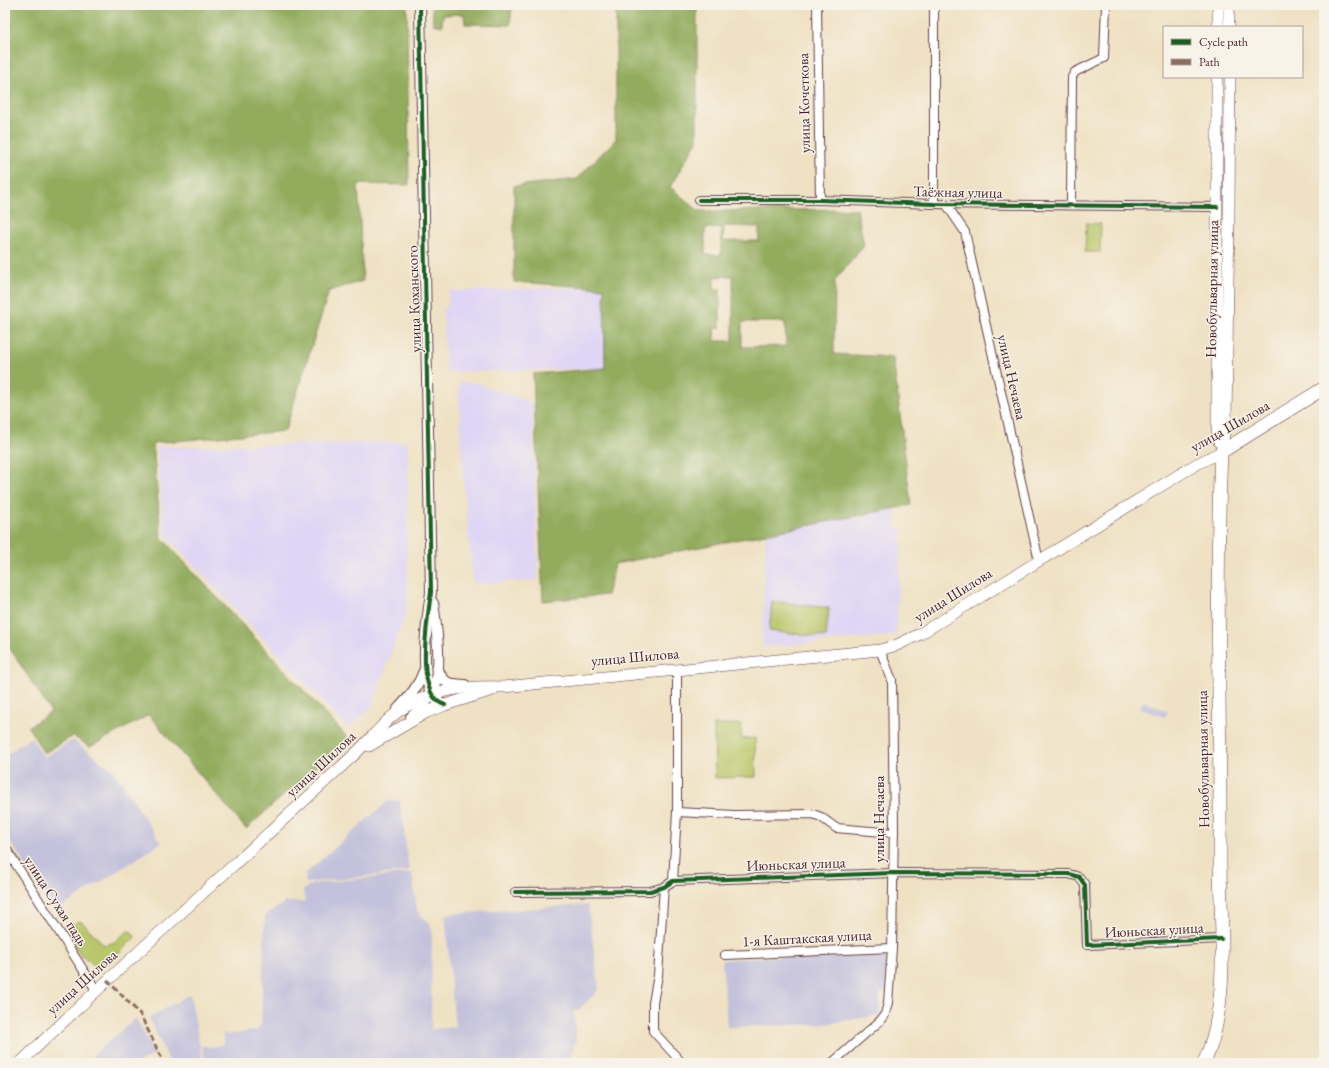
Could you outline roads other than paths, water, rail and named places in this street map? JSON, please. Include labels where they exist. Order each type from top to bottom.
[{"type":"main road","points":[[1218,5],[1218,26]]},
{"type":"main road","points":[[1229,5],[1229,26]]},
{"type":"main road","name":"Новобульварная улица","points":[[1205,1063],[1218,1019],[1221,939],[1218,608],[1220,452],[1217,427],[1217,78]]},
{"type":"main road","name":"Новобульварная улица","points":[[1220,452],[1226,413],[1230,78]]},
{"type":"main road","name":"улица Шилова","points":[[20,1063],[96,990],[156,938],[357,752],[388,720],[406,707],[431,695],[456,688],[475,686],[503,687],[880,650],[897,645],[920,634],[1195,465],[1220,452],[1324,388]]},
{"type":"main road","points":[[357,752],[445,705],[503,687]]},
{"type":"street","name":"улица Коханского","points":[[420,5],[422,174],[428,365],[431,592]]},
{"type":"street","name":"улица Кочеткова","points":[[817,5],[820,200]]},
{"type":"street","points":[[934,5],[934,204]]},
{"type":"street","points":[[1071,205],[1072,77],[1075,72],[1104,58],[1106,5]]},
{"type":"street","name":"Таёжная улица","points":[[699,200],[820,200],[934,204],[1217,207]]},
{"type":"street","name":"улица Нечаева","points":[[946,204],[965,232],[1039,561]]},
{"type":"street","points":[[431,592],[426,630],[426,684],[431,695],[438,703],[445,705]]},
{"type":"street","points":[[396,730],[421,709],[431,695],[436,682],[436,621],[431,592]]},
{"type":"street","name":"улица Нечаева","points":[[832,1063],[880,1022],[885,1014],[888,1003],[892,948],[894,833],[892,680],[880,650]]},
{"type":"street","points":[[388,720],[410,697],[417,686],[426,664]]},
{"type":"street","points":[[437,668],[441,678],[445,682],[475,686]]},
{"type":"street","points":[[516,892],[650,891],[664,887],[673,881],[677,812],[677,669]]},
{"type":"street","points":[[677,812],[728,815],[813,814],[821,817],[836,828],[894,833]]},
{"type":"street","name":"улица Сухая падь","points":[[5,848],[96,990]]},
{"type":"street","name":"Июньская улица","points":[[673,881],[893,873],[1069,874],[1079,877],[1085,885],[1087,945],[1221,939]]},
{"type":"street","points":[[664,887],[658,976],[653,1003],[653,1032],[682,1063]]},
{"type":"street","name":"1-я Каштакская улица","points":[[725,955],[892,948]]}]
